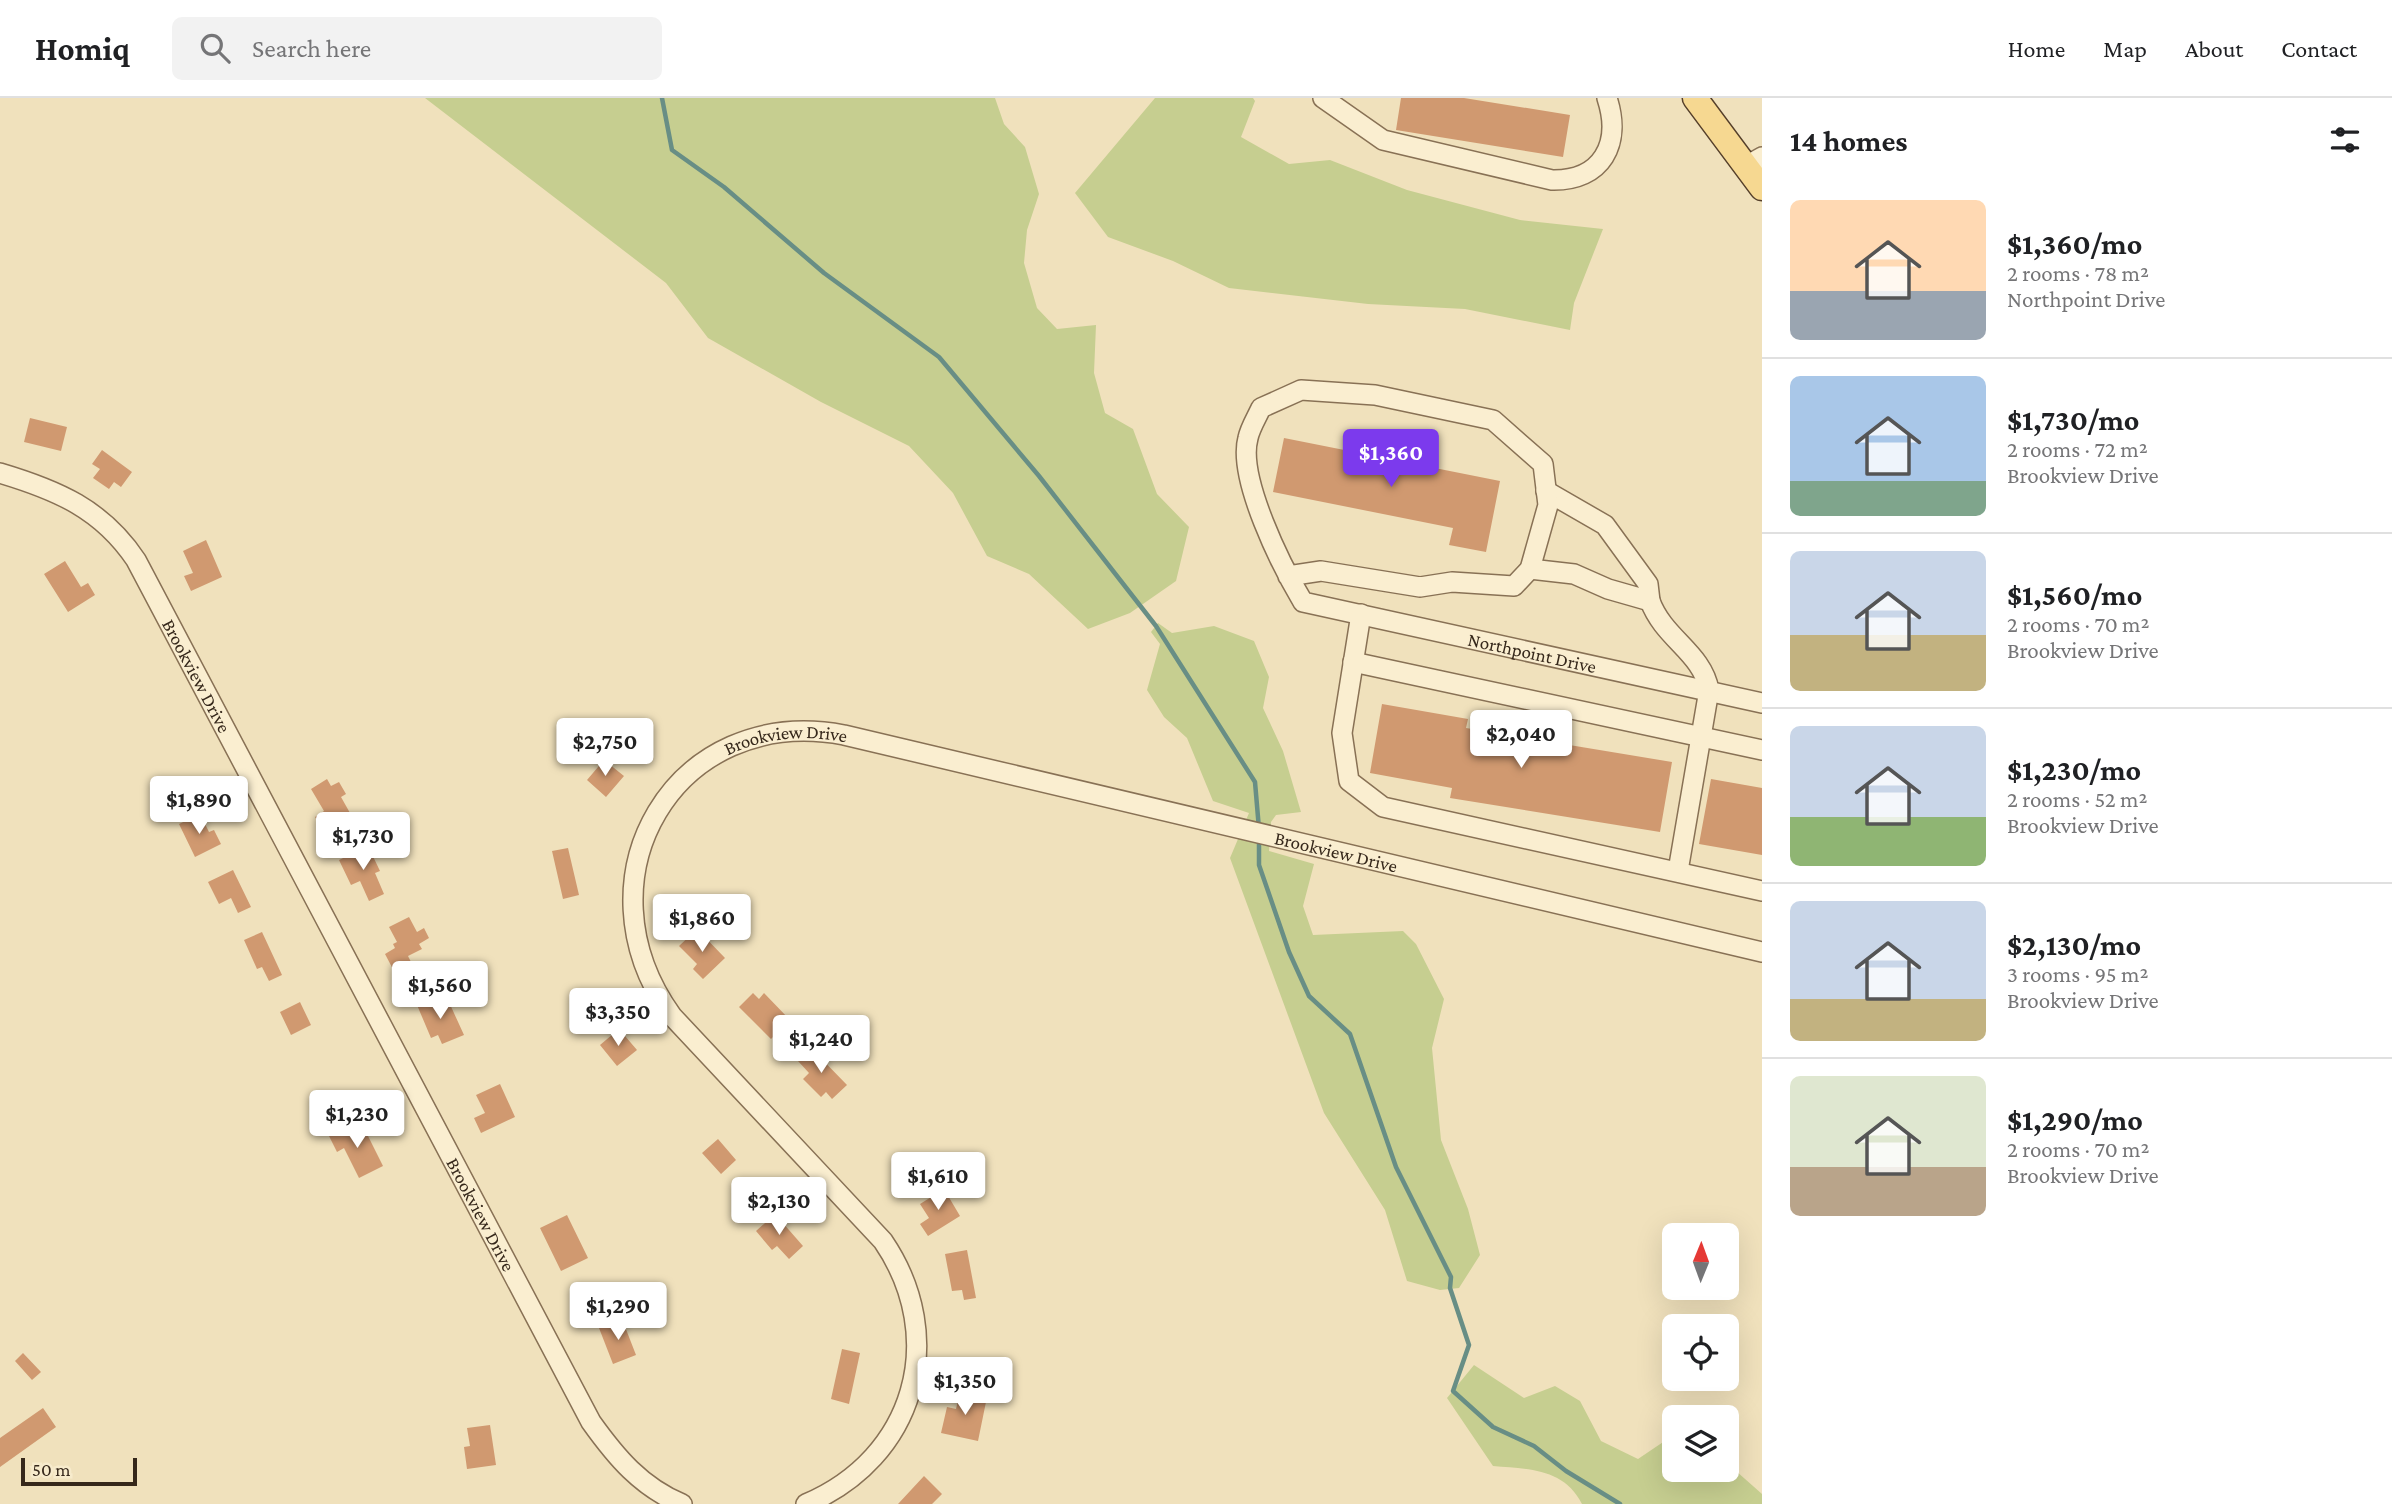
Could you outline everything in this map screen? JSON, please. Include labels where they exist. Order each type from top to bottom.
[{"type":"main road","points":[[1695,98],[1754,161],[1762,188]]},
{"type":"street","points":[[1323,98],[1383,140],[1562,180],[1572,180],[1588,173],[1603,160],[1610,146],[1612,127],[1607,98]]},
{"type":"street","points":[[1301,390],[1375,395],[1493,420],[1543,464],[1548,505],[1530,569],[1514,586],[1452,582],[1420,587],[1321,571],[1288,576],[1264,524],[1250,482],[1247,440],[1261,408],[1301,390]]},
{"type":"street","name":"Brookview Drive","points":[[0,473],[61,493],[85,507],[107,523],[136,560],[591,1422],[615,1456],[632,1473],[651,1488],[682,1504]]},
{"type":"street","points":[[1546,491],[1605,525],[1648,584],[1657,621],[1706,673],[1709,690],[1678,871]]},
{"type":"street","points":[[1530,569],[1574,574],[1608,589],[1650,601]]},
{"type":"street","name":"Northpoint Drive","points":[[1288,576],[1303,602],[1762,703]]},
{"type":"street","points":[[1361,614],[1342,733],[1349,781],[1383,807],[1762,891]]},
{"type":"street","points":[[1353,662],[1762,750]]},
{"type":"street","name":"Brookview Drive","points":[[806,1504],[851,1479],[880,1450],[900,1420],[908,1398],[917,1345],[911,1298],[904,1277],[883,1241],[672,1016],[657,994],[639,952],[631,898],[638,854],[656,812],[678,783],[721,750],[754,737],[808,730],[854,737],[1762,952]]},
{"type":"green space","points":[[425,98],[995,98],[1004,124],[1025,147],[1039,194],[1027,230],[1024,263],[1037,308],[1057,329],[1096,325],[1094,373],[1105,413],[1133,429],[1157,494],[1189,527],[1176,581],[1130,613],[1088,629],[1029,574],[987,556],[953,493],[909,446],[821,402],[708,338],[666,283]]},
{"type":"green space","points":[[1155,98],[1253,98],[1255,101],[1241,137],[1289,164],[1330,160],[1407,190],[1520,220],[1603,229],[1574,303],[1570,330],[1465,309],[1368,304],[1229,288],[1173,261],[1108,237],[1075,193]]},
{"type":"green space","points":[[1158,623],[1172,633],[1214,626],[1254,641],[1269,677],[1263,708],[1283,751],[1301,812],[1276,815],[1271,822],[1269,851],[1314,864],[1303,906],[1313,935],[1403,931],[1416,944],[1444,999],[1432,1048],[1441,1140],[1468,1209],[1480,1255],[1459,1288],[1440,1290],[1407,1281],[1385,1210],[1324,1113],[1230,858],[1249,813],[1213,801],[1187,738],[1164,717],[1147,690],[1160,644],[1151,632]]},
{"type":"green space","points":[[1474,1365],[1524,1398],[1555,1386],[1580,1401],[1601,1441],[1638,1459],[1662,1443],[1662,1482],[1739,1482],[1739,1474],[1762,1494],[1762,1504],[1582,1504],[1565,1483],[1555,1477],[1532,1470],[1493,1466],[1447,1398]]},
{"type":"building","points":[[1401,98],[1464,98],[1570,115],[1563,157],[1396,130]]},
{"type":"building","points":[[30,418],[67,427],[61,451],[24,442]]},
{"type":"building","points":[[1284,438],[1500,481],[1486,552],[1449,545],[1453,528],[1273,492]]},
{"type":"building","points":[[102,450],[132,472],[121,487],[114,482],[109,489],[93,478],[100,469],[92,464]]},
{"type":"building","points":[[206,540],[222,577],[191,591],[184,576],[193,573],[183,551]]},
{"type":"building","points":[[65,561],[81,587],[88,583],[95,595],[68,612],[44,574]]},
{"type":"building","points":[[1382,704],[1468,719],[1466,728],[1672,762],[1660,832],[1450,798],[1452,788],[1370,773]]},
{"type":"building","points":[[604,760],[624,776],[606,797],[587,780]]},
{"type":"building","points":[[327,779],[331,786],[339,782],[346,794],[341,797],[350,813],[322,829],[315,817],[324,811],[311,789]]},
{"type":"building","points":[[1711,779],[1762,788],[1762,855],[1699,844]]},
{"type":"building","points":[[200,814],[209,832],[214,830],[221,844],[195,857],[179,824]]},
{"type":"building","points":[[368,846],[380,871],[375,873],[384,894],[369,901],[360,881],[351,885],[339,860]]},
{"type":"building","points":[[568,848],[579,895],[563,899],[552,851]]},
{"type":"building","points":[[233,870],[251,907],[238,913],[231,898],[219,904],[208,882]]},
{"type":"building","points":[[409,917],[417,932],[424,928],[429,938],[419,944],[422,949],[408,956],[412,964],[395,973],[385,954],[395,948],[393,944],[397,942],[389,927]]},
{"type":"building","points":[[697,929],[725,958],[703,979],[693,969],[697,964],[679,946]]},
{"type":"building","points":[[262,932],[282,975],[269,981],[262,967],[257,969],[244,940]]},
{"type":"building","points":[[753,993],[759,999],[764,993],[790,1020],[771,1039],[739,1007]]},
{"type":"building","points":[[432,998],[436,1005],[448,1000],[464,1035],[442,1044],[438,1035],[431,1038],[417,1005]]},
{"type":"building","points":[[300,1002],[311,1025],[291,1035],[280,1012]]},
{"type":"building","points":[[619,1029],[637,1050],[617,1066],[600,1045]]},
{"type":"building","points":[[811,1048],[847,1085],[832,1099],[826,1092],[821,1097],[803,1079],[809,1073],[798,1061]]},
{"type":"building","points":[[500,1084],[515,1117],[481,1133],[474,1118],[485,1113],[476,1095]]},
{"type":"building","points":[[351,1123],[358,1136],[366,1132],[383,1166],[359,1178],[344,1148],[337,1152],[328,1134]]},
{"type":"building","points":[[718,1139],[736,1160],[721,1174],[702,1153]]},
{"type":"building","points":[[944,1189],[960,1216],[928,1236],[920,1224],[929,1218],[920,1204]]},
{"type":"building","points":[[775,1214],[803,1246],[789,1259],[777,1246],[772,1250],[756,1231]]},
{"type":"building","points":[[567,1215],[588,1258],[561,1271],[540,1228]]},
{"type":"building","points":[[967,1250],[976,1298],[964,1300],[962,1290],[952,1291],[945,1254]]},
{"type":"building","points":[[622,1319],[636,1355],[613,1364],[599,1328]]},
{"type":"building","points":[[842,1349],[860,1353],[849,1404],[831,1399]]},
{"type":"building","points":[[23,1353],[41,1372],[32,1380],[15,1361]]},
{"type":"building","points":[[960,1392],[987,1397],[978,1441],[941,1433],[947,1407],[956,1409]]},
{"type":"building","points":[[43,1408],[56,1427],[0,1467],[0,1438]]},
{"type":"building","points":[[490,1425],[496,1465],[467,1469],[464,1447],[470,1446],[467,1428]]},
{"type":"building","points":[[924,1476],[942,1494],[932,1504],[898,1504]]},
{"type":"waterway","points":[[662,98],[672,150],[724,187],[824,273],[939,357],[1039,476],[1156,626],[1255,782],[1259,829]]},
{"type":"waterway","points":[[1259,838],[1259,865],[1289,952],[1309,996],[1350,1034],[1396,1167],[1451,1277],[1450,1288],[1469,1345],[1453,1391],[1493,1427],[1534,1446],[1566,1471],[1620,1504]]}]
